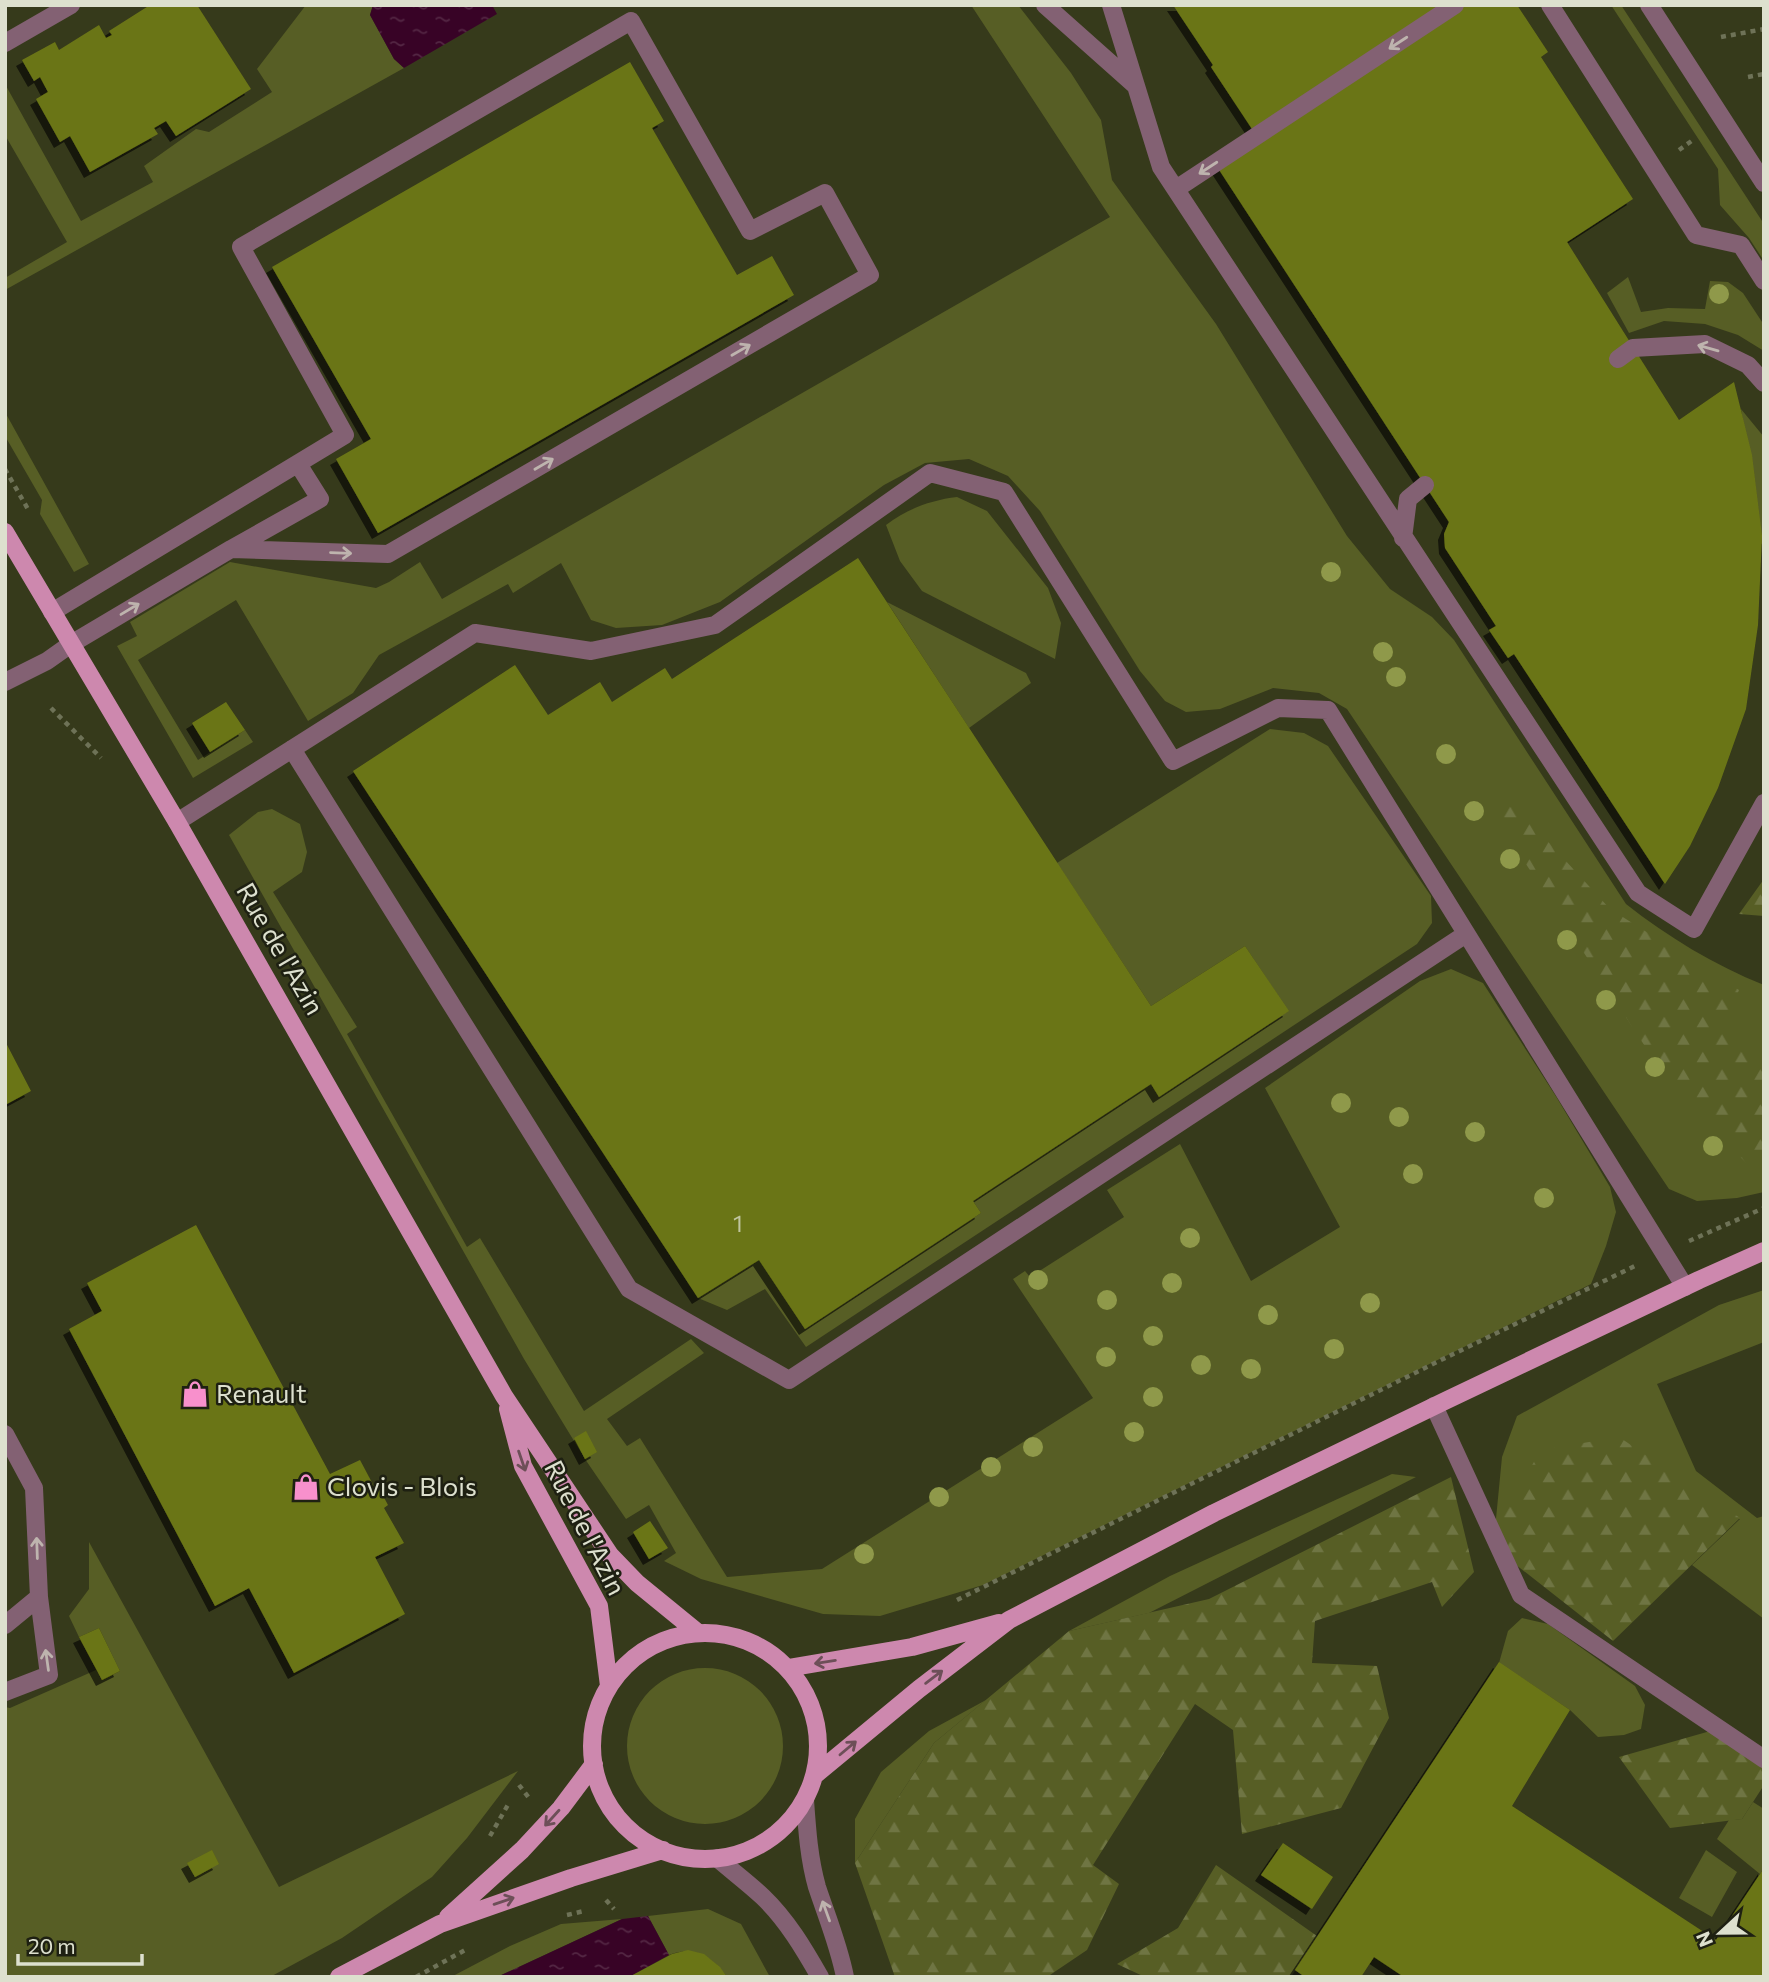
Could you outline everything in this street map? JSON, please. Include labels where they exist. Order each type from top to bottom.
[{"type":"main road","name":"Rue de l'Azin","points":[[5,532],[177,822],[504,1396],[610,1555],[638,1583],[697,1632]]},
{"type":"main road","points":[[815,1775],[919,1689],[1009,1620],[1214,1513],[1764,1251]]},
{"type":"main road","name":"Rue de l'Azin","points":[[504,1396],[523,1466],[599,1606],[609,1686]]},
{"type":"main road","points":[[788,1668],[912,1647],[1009,1620]]},
{"type":"main road","points":[[697,1632],[730,1635],[762,1647],[788,1668],[809,1700],[818,1737],[815,1775],[805,1800],[789,1822],[770,1840],[744,1852],[717,1858],[689,1858],[663,1850],[630,1830],[607,1800],[594,1764],[593,1737],[598,1711],[609,1686],[631,1659],[662,1640],[697,1632]]},
{"type":"main road","points":[[440,1924],[522,1850],[561,1808],[594,1764]]},
{"type":"main road","points":[[339,1977],[440,1924],[571,1878],[663,1850]]},
{"type":"street","points":[[5,43],[71,5]]},
{"type":"street","points":[[1045,5],[1136,86]]},
{"type":"street","points":[[1111,5],[1161,167],[1637,893],[1694,929],[1764,803]]},
{"type":"street","points":[[1176,189],[1455,5]]},
{"type":"street","points":[[1550,5],[1696,235],[1741,246],[1764,281]]},
{"type":"street","points":[[1649,5],[1764,183]]},
{"type":"street","points":[[52,612],[345,435],[241,247],[631,21],[750,231],[825,194],[870,275],[388,554],[231,549]]},
{"type":"street","points":[[1618,359],[1633,348],[1704,344],[1748,365],[1764,383]]},
{"type":"street","points":[[5,682],[47,661],[231,549],[320,499],[299,464]]},
{"type":"street","points":[[177,822],[475,633],[591,651],[715,625],[930,474],[1004,492],[1173,761],[1279,708],[1328,710],[1685,1287]]},
{"type":"street","points":[[1404,538],[1408,499],[1425,485]]},
{"type":"street","points":[[292,749],[629,1289],[789,1380],[1466,934]]},
{"type":"street","points":[[1434,1406],[1521,1595],[1764,1759]]},
{"type":"street","points":[[5,1434],[34,1488],[39,1597],[49,1675],[5,1692]]},
{"type":"street","points":[[5,1625],[39,1597]]},
{"type":"street","points":[[805,1800],[813,1871],[841,1952],[845,1977]]},
{"type":"street","points":[[717,1858],[778,1913],[820,1977]]},
{"type":"path","points":[[1721,37],[1764,29]]},
{"type":"path","points":[[1748,77],[1764,74]]},
{"type":"path","points":[[1677,151],[1693,140]]},
{"type":"path","points":[[51,708],[102,758]]},
{"type":"path","points":[[956,1601],[1443,1359],[1663,1253],[1764,1208]]},
{"type":"green space","points":[[306,5],[373,5],[370,15],[394,59],[404,68],[5,290],[5,278],[67,242],[5,135],[5,84],[81,221],[153,182],[144,166],[196,129],[209,132],[272,92],[257,69]]},
{"type":"green space","points":[[971,5],[1018,5],[1071,73],[1101,120],[1112,180],[1216,324],[1347,536],[1390,589],[1432,617],[1454,640],[1626,904],[1692,949],[1727,969],[1764,985],[1764,1192],[1737,1198],[1697,1201],[1669,1189],[1347,709],[1319,693],[1273,688],[1220,709],[1186,712],[1165,701],[1140,671],[1040,511],[1008,476],[969,459],[925,463],[884,485],[720,602],[662,625],[616,628],[591,620],[561,563],[513,593],[508,584],[379,655],[353,693],[308,721],[236,600],[138,660],[198,760],[245,730],[253,742],[193,778],[117,646],[137,636],[130,622],[230,562],[376,588],[420,562],[442,599],[1110,217]]},
{"type":"green space","points":[[1611,5],[1621,5],[1764,224],[1764,261],[1749,238],[1720,205],[1718,169]]},
{"type":"green space","points":[[1628,277],[1641,312],[1668,308],[1705,309],[1710,281],[1728,282],[1743,293],[1764,325],[1764,351],[1738,335],[1705,324],[1664,321],[1629,333],[1607,293]]},
{"type":"green space","points":[[1741,409],[1764,437],[1764,543],[1761,544]]},
{"type":"green space","points":[[5,412],[89,564],[74,572],[40,514],[42,500],[5,436]]},
{"type":"green space","points":[[957,497],[987,511],[1048,588],[1061,623],[1055,659],[922,591],[900,561],[886,525],[920,506]]},
{"type":"green space","points":[[887,602],[1026,673],[1031,683],[969,728]]},
{"type":"green space","points":[[1270,729],[1304,733],[1328,746],[1431,896],[1432,923],[1417,944],[806,1347],[765,1289],[727,1310],[698,1298],[759,1260],[805,1328],[981,1213],[973,1201],[1151,1084],[1159,1097],[1288,1011],[1245,946],[1151,1006],[1057,863]]},
{"type":"green space","points":[[1507,797],[1610,909],[1739,990],[1722,1032],[1764,1049],[1764,1161],[1749,1166],[1667,1080],[1492,812]]},
{"type":"green space","points":[[272,809],[300,824],[307,852],[302,872],[273,892],[357,1027],[347,1034],[467,1247],[480,1238],[584,1411],[691,1339],[704,1353],[607,1419],[627,1446],[640,1438],[727,1577],[822,1569],[1093,1398],[1013,1279],[1025,1271],[1030,1277],[1124,1217],[1107,1190],[1180,1144],[1251,1281],[1340,1227],[1265,1088],[1420,981],[1451,969],[1483,983],[1610,1187],[1616,1212],[1606,1246],[1591,1284],[983,1585],[880,1616],[823,1614],[701,1579],[664,1561],[676,1553],[649,1505],[626,1519],[585,1459],[524,1359],[229,835],[258,812]]},
{"type":"green space","points":[[1764,879],[1764,916],[1739,914]]},
{"type":"green space","points":[[1764,1290],[1764,1342],[1657,1384],[1696,1471],[1757,1518],[1764,1516],[1764,1619],[1692,1565],[1740,1519],[1495,1529],[1502,1457],[1517,1416],[1719,1305]]},
{"type":"green space","points":[[1619,1437],[1740,1518],[1613,1641],[1487,1542],[1541,1450]]},
{"type":"green space","points":[[1392,1474],[1416,1477],[1149,1613],[1069,1631],[1170,1576]]},
{"type":"green space","points":[[1451,1477],[1474,1572],[1442,1607],[1432,1582],[1315,1621],[1312,1663],[1377,1666],[1389,1718],[1341,1808],[1242,1834],[1233,1730],[1195,1704],[1093,1865],[1119,1884],[1087,1950],[1047,1977],[895,1977],[855,1863],[934,1743],[1069,1631],[1209,1599]]},
{"type":"green space","points":[[89,1542],[279,1887],[518,1771],[467,1838],[432,1877],[342,1938],[270,1977],[5,1977],[5,1707],[10,1708],[96,1670],[102,1680],[120,1671],[99,1628],[79,1637],[69,1616],[89,1589]]},
{"type":"green space","points":[[1522,1618],[1548,1624],[1635,1686],[1645,1705],[1641,1729],[1624,1735],[1598,1737],[1570,1710],[1499,1663],[1508,1631]]},
{"type":"green space","points":[[705,1668],[735,1674],[760,1691],[777,1716],[783,1746],[777,1776],[760,1801],[735,1818],[705,1824],[675,1818],[650,1801],[633,1776],[627,1746],[633,1716],[650,1691],[675,1674]]},
{"type":"green space","points":[[986,1700],[934,1743],[855,1863],[855,1819],[881,1772],[929,1731]]},
{"type":"green space","points":[[1728,1726],[1764,1751],[1764,1785],[1742,1819],[1670,1828],[1619,1757]]},
{"type":"green space","points":[[1753,1802],[1764,1809],[1764,1868],[1760,1874],[1717,1839],[1729,1820],[1742,1819]]},
{"type":"green space","points":[[1706,1850],[1737,1872],[1712,1917],[1679,1898]]},
{"type":"green space","points":[[1216,1865],[1317,1936],[1291,1977],[1145,1977],[1117,1964],[1178,1928]]},
{"type":"green space","points":[[708,1909],[741,1924],[770,1977],[727,1977],[715,1963],[701,1954],[686,1951],[669,1955],[648,1916]]},
{"type":"green space","points":[[622,1919],[497,1977],[451,1977],[510,1946],[561,1924]]},
{"type":"water","points":[[373,5],[492,5],[497,14],[404,68],[394,59],[370,15]]},
{"type":"water","points":[[648,1916],[669,1955],[629,1977],[497,1977],[622,1919]]},
{"type":"building","points":[[150,5],[197,5],[251,89],[176,136],[166,121],[154,128],[158,134],[90,172],[70,136],[60,142],[36,99],[48,92],[40,77],[34,81],[22,60],[55,42],[59,50],[99,25],[106,38],[112,35],[109,31]]},
{"type":"building","points":[[1173,5],[1517,5],[1548,52],[1541,57],[1633,199],[1567,242],[1679,420],[1734,382],[1752,455],[1762,536],[1758,625],[1746,709],[1718,788],[1690,846],[1665,884],[1514,654],[1508,658],[1489,630],[1496,626],[1445,548],[1444,534],[1449,522],[1212,159],[1254,132]]},
{"type":"building","points":[[630,62],[664,121],[652,128],[737,275],[772,256],[794,295],[378,533],[336,459],[371,439],[272,267]]},
{"type":"building","points":[[858,558],[1151,1006],[1245,946],[1289,1011],[1159,1097],[1151,1084],[973,1201],[981,1213],[805,1329],[759,1260],[698,1298],[353,771],[515,665],[548,715],[600,682],[612,702],[665,668],[672,679]]},
{"type":"building","points":[[226,702],[245,730],[210,752],[192,723]]},
{"type":"building","points":[[5,1041],[31,1091],[5,1105]]},
{"type":"building","name":"Renault","points":[[196,1225],[330,1474],[360,1460],[377,1492],[380,1490],[388,1505],[384,1508],[404,1543],[375,1557],[405,1614],[294,1673],[249,1588],[215,1606],[69,1329],[102,1311],[87,1283]]},
{"type":"building","points":[[586,1431],[597,1452],[585,1459],[574,1438]]},
{"type":"building","points":[[650,1521],[668,1548],[649,1559],[633,1532]]},
{"type":"building","points":[[99,1628],[120,1671],[102,1680],[79,1637]]},
{"type":"building","points":[[1499,1662],[1570,1710],[1512,1806],[1716,1940],[1764,1868],[1764,1977],[1404,1977],[1374,1957],[1361,1977],[1305,1977],[1295,1970]]},
{"type":"building","points":[[1283,1843],[1333,1877],[1312,1909],[1261,1875]]},
{"type":"building","points":[[212,1850],[219,1864],[195,1877],[187,1863]]},
{"type":"building","points":[[688,1950],[704,1954],[720,1967],[727,1977],[629,1977],[672,1954]]},
{"type":"place","name":"Renault","points":[[195,1394]]},
{"type":"place","name":"Clovis - Blois","points":[[306,1487]]}]
